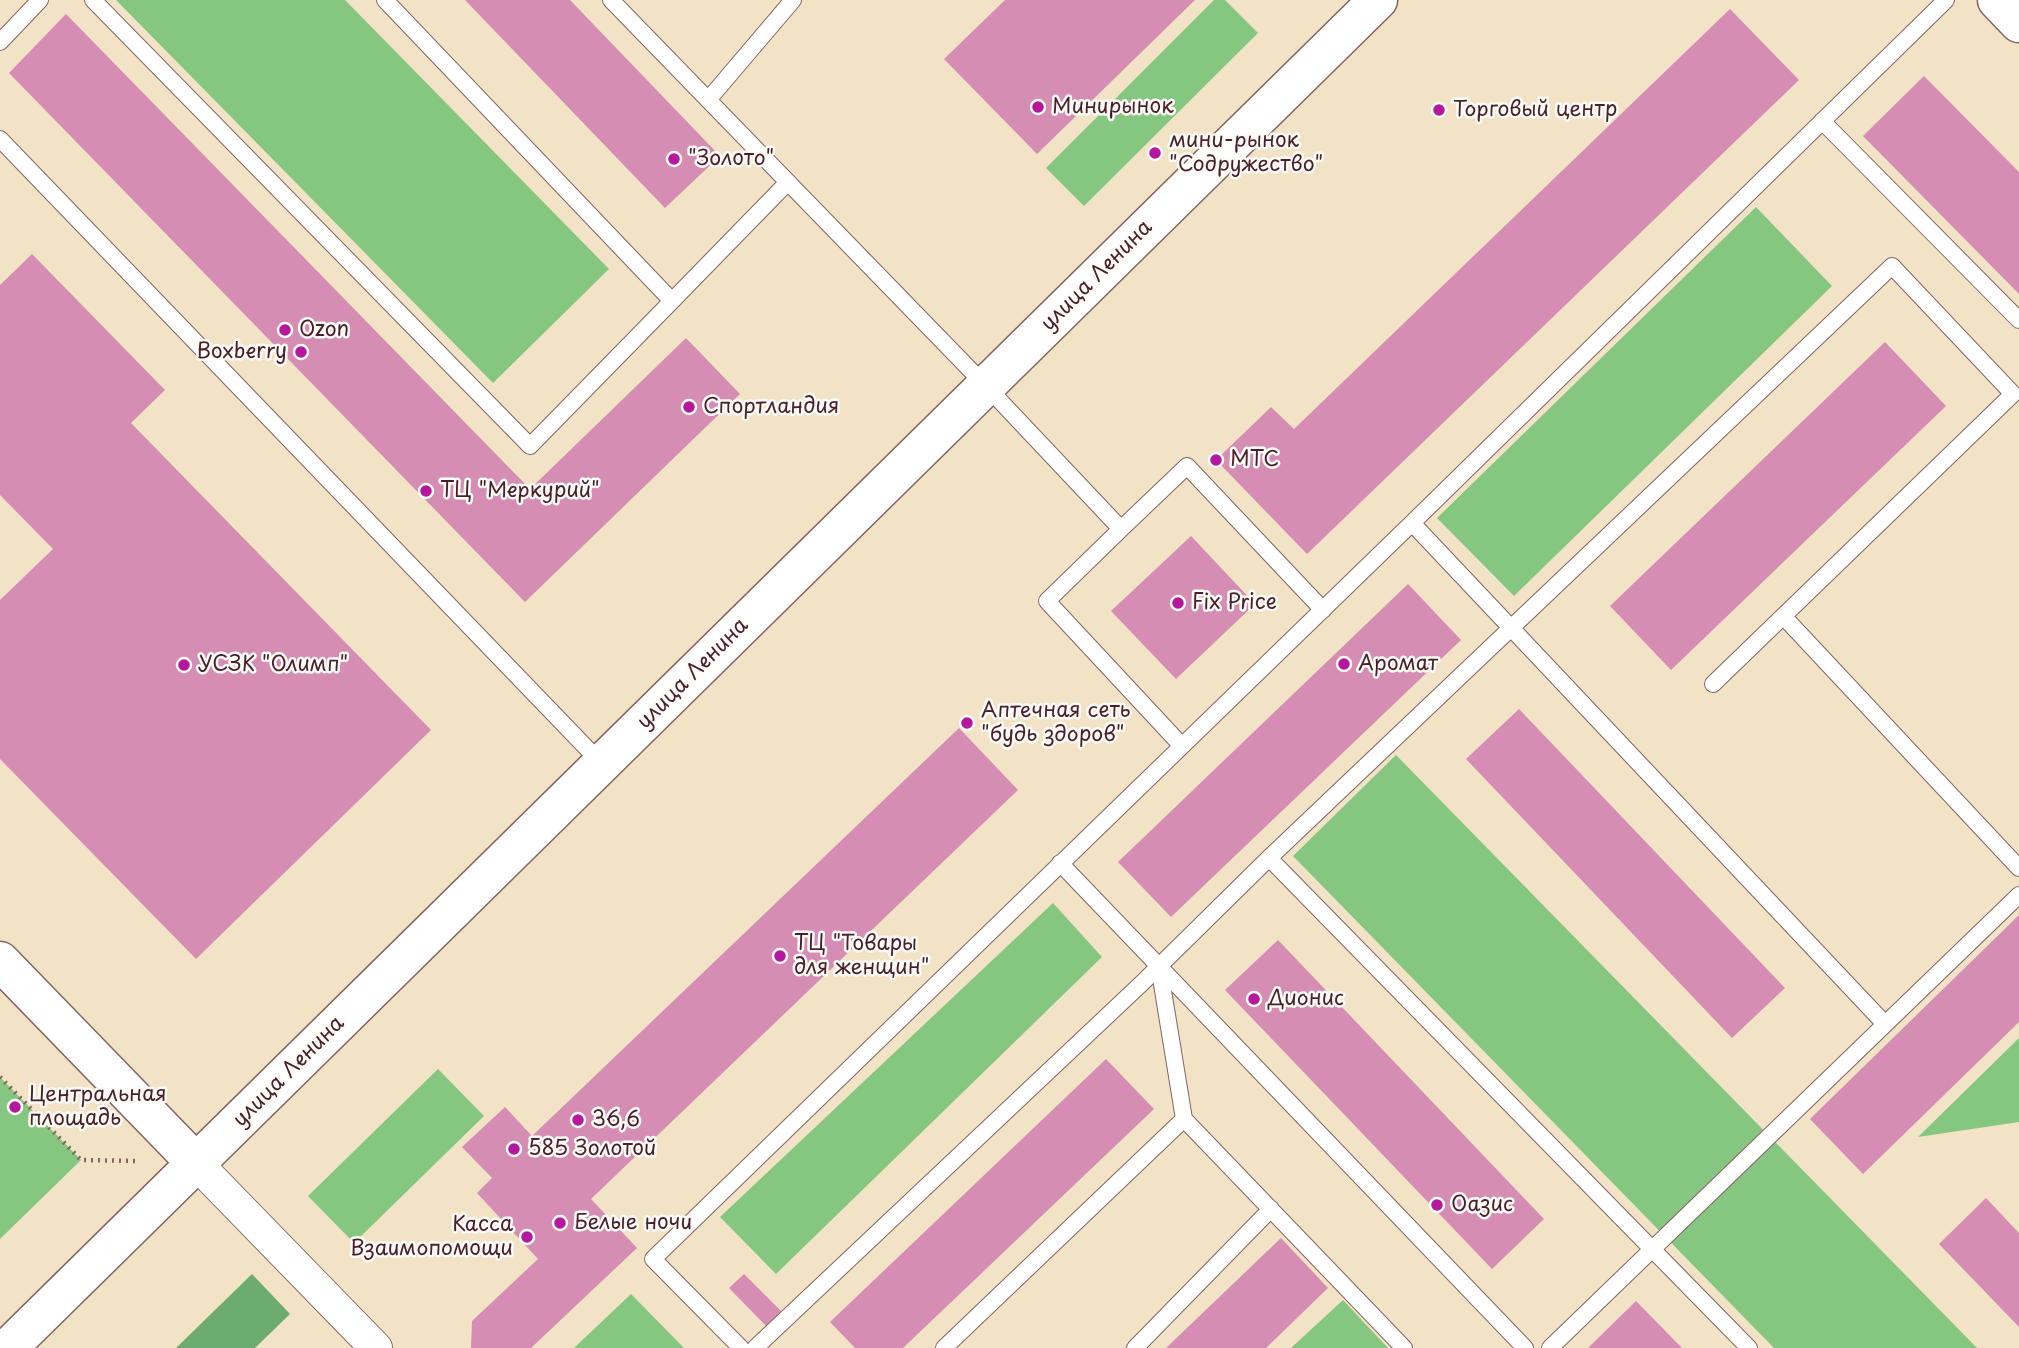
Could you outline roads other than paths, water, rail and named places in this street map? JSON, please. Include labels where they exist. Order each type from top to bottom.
[{"type":"main road","name":"улица Ленина","points":[[8,1348],[1378,0]]},
{"type":"main road","points":[[1997,0],[2019,23]]},
{"type":"main road","points":[[0,961],[197,1163]]},
{"type":"street","points":[[197,1163],[376,1348]]},
{"type":"lane","points":[[0,42],[40,0]]},
{"type":"lane","points":[[93,0],[530,446],[788,182]]},
{"type":"lane","points":[[385,0],[672,301]]},
{"type":"lane","points":[[611,0],[1121,528]]},
{"type":"lane","points":[[708,100],[793,0]]},
{"type":"lane","points":[[741,1348],[653,1259],[1323,610],[1946,0]]},
{"type":"lane","points":[[1822,121],[2019,320]]},
{"type":"lane","points":[[0,139],[602,764]]},
{"type":"lane","points":[[755,1348],[1892,265],[2013,394],[1713,684]]},
{"type":"lane","points":[[1182,746],[1047,601],[1121,528],[1187,466],[1323,610]]},
{"type":"lane","points":[[1412,523],[1885,1024]]},
{"type":"lane","points":[[1784,617],[2019,868]]},
{"type":"lane","points":[[1269,858],[1749,1348]]},
{"type":"lane","points":[[1060,863],[1525,1348]]},
{"type":"lane","points":[[1550,1348],[2019,895]]},
{"type":"lane","points":[[1159,966],[1184,1119],[1404,1348]]},
{"type":"lane","points":[[944,1348],[1184,1119]]},
{"type":"lane","points":[[1135,1348],[1271,1209]]},
{"type":"place","name":"Минирынок","points":[[1038,107]]},
{"type":"place","name":"Торговый центр","points":[[1439,110]]},
{"type":"place","name":"мини-рынок \"Содружество\"","points":[[1155,153]]},
{"type":"place","name":"\"Золото\"","points":[[674,159]]},
{"type":"place","name":"Ozon","points":[[285,330]]},
{"type":"place","name":"Boxberry","points":[[301,352]]},
{"type":"place","name":"Спортландия","points":[[689,407]]},
{"type":"place","name":"МТС","points":[[1216,460]]},
{"type":"place","name":"ТЦ \"Меркурий\"","points":[[426,491]]},
{"type":"place","name":"Fix Price","points":[[1178,603]]},
{"type":"place","name":"Аромат","points":[[1344,664]]},
{"type":"place","name":"УСЗК \"Олимп\"","points":[[184,665]]},
{"type":"place","name":"Аптечная сеть \"будь здоров\"","points":[[967,723]]},
{"type":"place","name":"ТЦ \"Товары для женщин\"","points":[[780,956]]},
{"type":"place","name":"Дионис","points":[[1254,999]]},
{"type":"place","name":"Центральная площадь","points":[[15,1107]]},
{"type":"place","name":"36,6","points":[[578,1120]]},
{"type":"place","name":"585 Золотой","points":[[514,1149]]},
{"type":"place","name":"Оазис","points":[[1437,1205]]},
{"type":"place","name":"Белые ночи","points":[[560,1223]]},
{"type":"place","name":"Касса Взаимопомощи","points":[[527,1237]]}]
